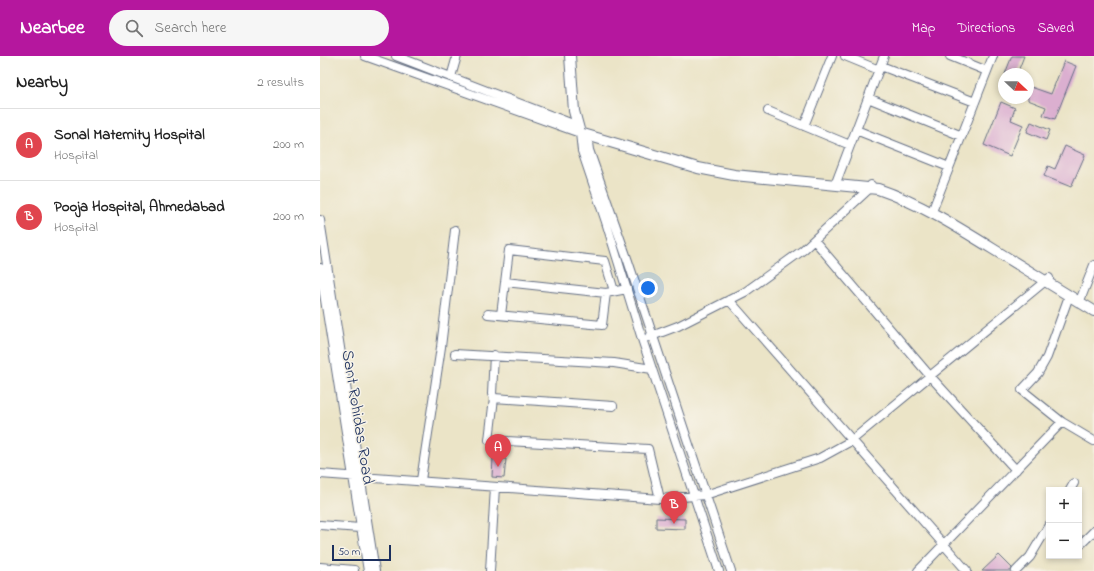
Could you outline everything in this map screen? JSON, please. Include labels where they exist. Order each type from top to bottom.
[{"type":"main road","points":[[570,56],[574,111],[582,130],[698,168],[734,175],[870,186],[900,196],[922,207],[1094,306]]},
{"type":"main road","points":[[577,56],[582,130]]},
{"type":"main road","points":[[582,130],[706,165],[735,171],[837,180],[902,193],[933,208],[1047,279],[1069,296],[1094,311]]},
{"type":"street","points":[[364,56],[582,130]]},
{"type":"street","points":[[396,56],[582,130]]},
{"type":"street","points":[[451,77],[457,56]]},
{"type":"street","points":[[804,126],[832,56]]},
{"type":"street","points":[[845,56],[975,102]]},
{"type":"street","points":[[837,180],[884,56]]},
{"type":"street","points":[[950,56],[987,71]]},
{"type":"street","points":[[933,208],[993,56]]},
{"type":"street","points":[[868,98],[962,136]]},
{"type":"street","points":[[768,110],[850,145]]},
{"type":"street","points":[[582,130],[582,151],[653,336],[731,571]]},
{"type":"street","points":[[856,130],[949,168]]},
{"type":"street","points":[[642,339],[678,326],[746,292],[803,250],[870,186]]},
{"type":"street","points":[[320,220],[356,477],[375,571]]},
{"type":"street","points":[[421,480],[441,347],[455,230]]},
{"type":"street","points":[[613,231],[627,289],[642,339],[696,497],[719,571]]},
{"type":"street","points":[[814,240],[930,376],[1016,470]]},
{"type":"street","points":[[488,314],[602,325],[610,292],[605,261],[509,250],[501,315]]},
{"type":"street","points":[[1081,298],[1094,265]]},
{"type":"street","name":"Sant Rohidas Road","points":[[320,268],[356,477],[360,528],[368,571]]},
{"type":"street","points":[[320,474],[421,480],[660,499],[705,495],[820,458],[851,441],[1047,279]]},
{"type":"street","points":[[505,282],[610,292],[627,289]]},
{"type":"street","points":[[1069,296],[1047,357],[1038,372],[1022,390],[1062,422],[1094,441]]},
{"type":"street","points":[[729,300],[809,390],[851,441],[967,571]]},
{"type":"street","points":[[454,354],[494,355],[614,363],[652,369]]},
{"type":"street","points":[[494,355],[492,394],[494,398],[488,440],[648,449],[660,499]]},
{"type":"street","points":[[494,398],[613,406]]},
{"type":"street","points":[[918,571],[1062,422]]},
{"type":"street","points":[[490,571],[495,487]]},
{"type":"street","points":[[320,525],[360,528]]},
{"type":"street","points":[[1016,571],[1030,556],[1046,530]]},
{"type":"street","points":[[1082,543],[1094,531]]},
{"type":"street","points":[[320,567],[354,570]]},
{"type":"building","points":[[1012,56],[1024,56],[1019,68],[1007,68]]},
{"type":"building","points":[[1064,61],[1076,66],[1055,119],[1043,115],[1046,107],[1034,102],[1034,88],[1051,94]]},
{"type":"building","points":[[1000,104],[1006,104],[1015,108],[1011,120],[1023,125],[1010,156],[984,145]]},
{"type":"building","points":[[1031,122],[1050,130],[1046,140],[1027,132]]},
{"type":"building","points":[[1065,146],[1085,155],[1071,187],[1044,176],[1048,166],[1055,169]]},
{"type":"building","points":[[493,458],[506,459],[504,478],[492,477]]},
{"type":"building","points":[[656,518],[685,519],[685,529],[656,528]]},
{"type":"building","points":[[999,555],[1012,568],[1011,571],[982,571]]},
{"type":"place","name":"Sonal Maternity Hospital","points":[[498,467]]},
{"type":"place","name":"Pooja Hospital, Ahmedabad","points":[[674,524]]}]
